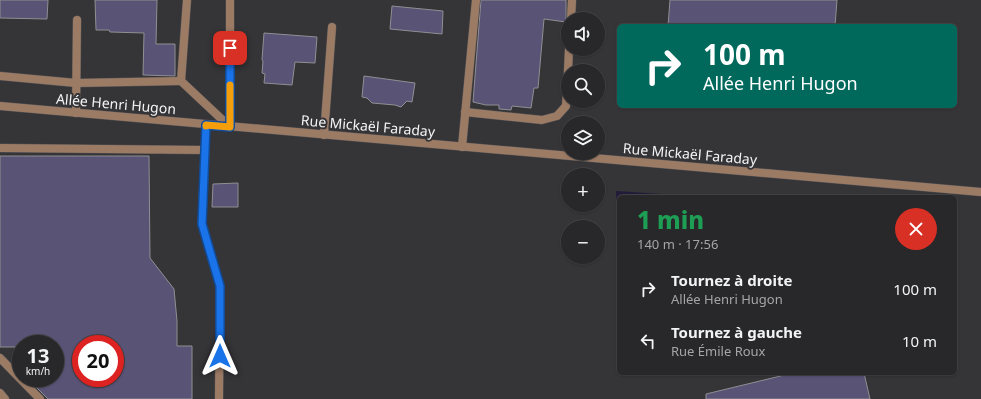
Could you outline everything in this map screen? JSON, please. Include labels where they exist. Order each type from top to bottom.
[{"type":"street","points":[[181,81],[186,0]]},
{"type":"street","points":[[230,0],[230,127]]},
{"type":"street","points":[[462,147],[476,0]]},
{"type":"street","points":[[571,12],[572,0]]},
{"type":"street","points":[[76,113],[77,20]]},
{"type":"street","points":[[324,135],[332,27]]},
{"type":"street","points":[[0,76],[76,83],[181,81],[230,127]]},
{"type":"street","name":"Allée Henri Hugon","points":[[0,106],[230,127]]},
{"type":"street","points":[[465,112],[542,120],[557,116],[564,108]]},
{"type":"street","points":[[206,125],[202,224],[220,286],[219,399]]},
{"type":"street","name":"Rue Mickaël Faraday","points":[[230,127],[981,192]]},
{"type":"street","points":[[0,148],[205,150]]},
{"type":"street","points":[[0,358],[40,399]]},
{"type":"street","points":[[0,393],[5,399]]},
{"type":"shaded area","points":[[616,191],[677,195],[617,195],[617,225]]},
{"type":"building","points":[[0,0],[48,0],[47,19],[0,18]]},
{"type":"building","points":[[95,0],[157,0],[156,44],[175,44],[175,76],[143,75],[144,33],[96,30]]},
{"type":"building","points":[[481,0],[566,0],[566,12],[561,12],[561,21],[544,19],[538,88],[534,88],[531,108],[512,106],[511,110],[499,109],[499,105],[486,105],[473,102]]},
{"type":"building","points":[[670,0],[837,0],[835,24],[668,24]]},
{"type":"building","points":[[392,6],[443,11],[442,34],[390,29]]},
{"type":"building","points":[[264,33],[317,37],[315,63],[295,62],[292,85],[264,83],[265,74],[262,73],[262,60]]},
{"type":"building","points":[[364,76],[415,83],[412,102],[407,101],[401,107],[372,103],[367,98],[362,97]]},
{"type":"building","points":[[0,156],[149,156],[150,258],[174,289],[177,321],[177,346],[192,346],[192,399],[48,399],[36,387],[64,387],[64,335],[12,335],[12,347],[0,347]]},
{"type":"building","points":[[238,183],[238,207],[212,207],[213,184]]},
{"type":"building","points":[[785,375],[864,375],[870,399],[706,399],[706,394]]},
{"type":"slow traffic","points":[[206,126],[230,127],[230,85]]},
{"type":"route","points":[[220,356],[220,286],[202,224],[206,125],[230,127],[230,48]]}]
